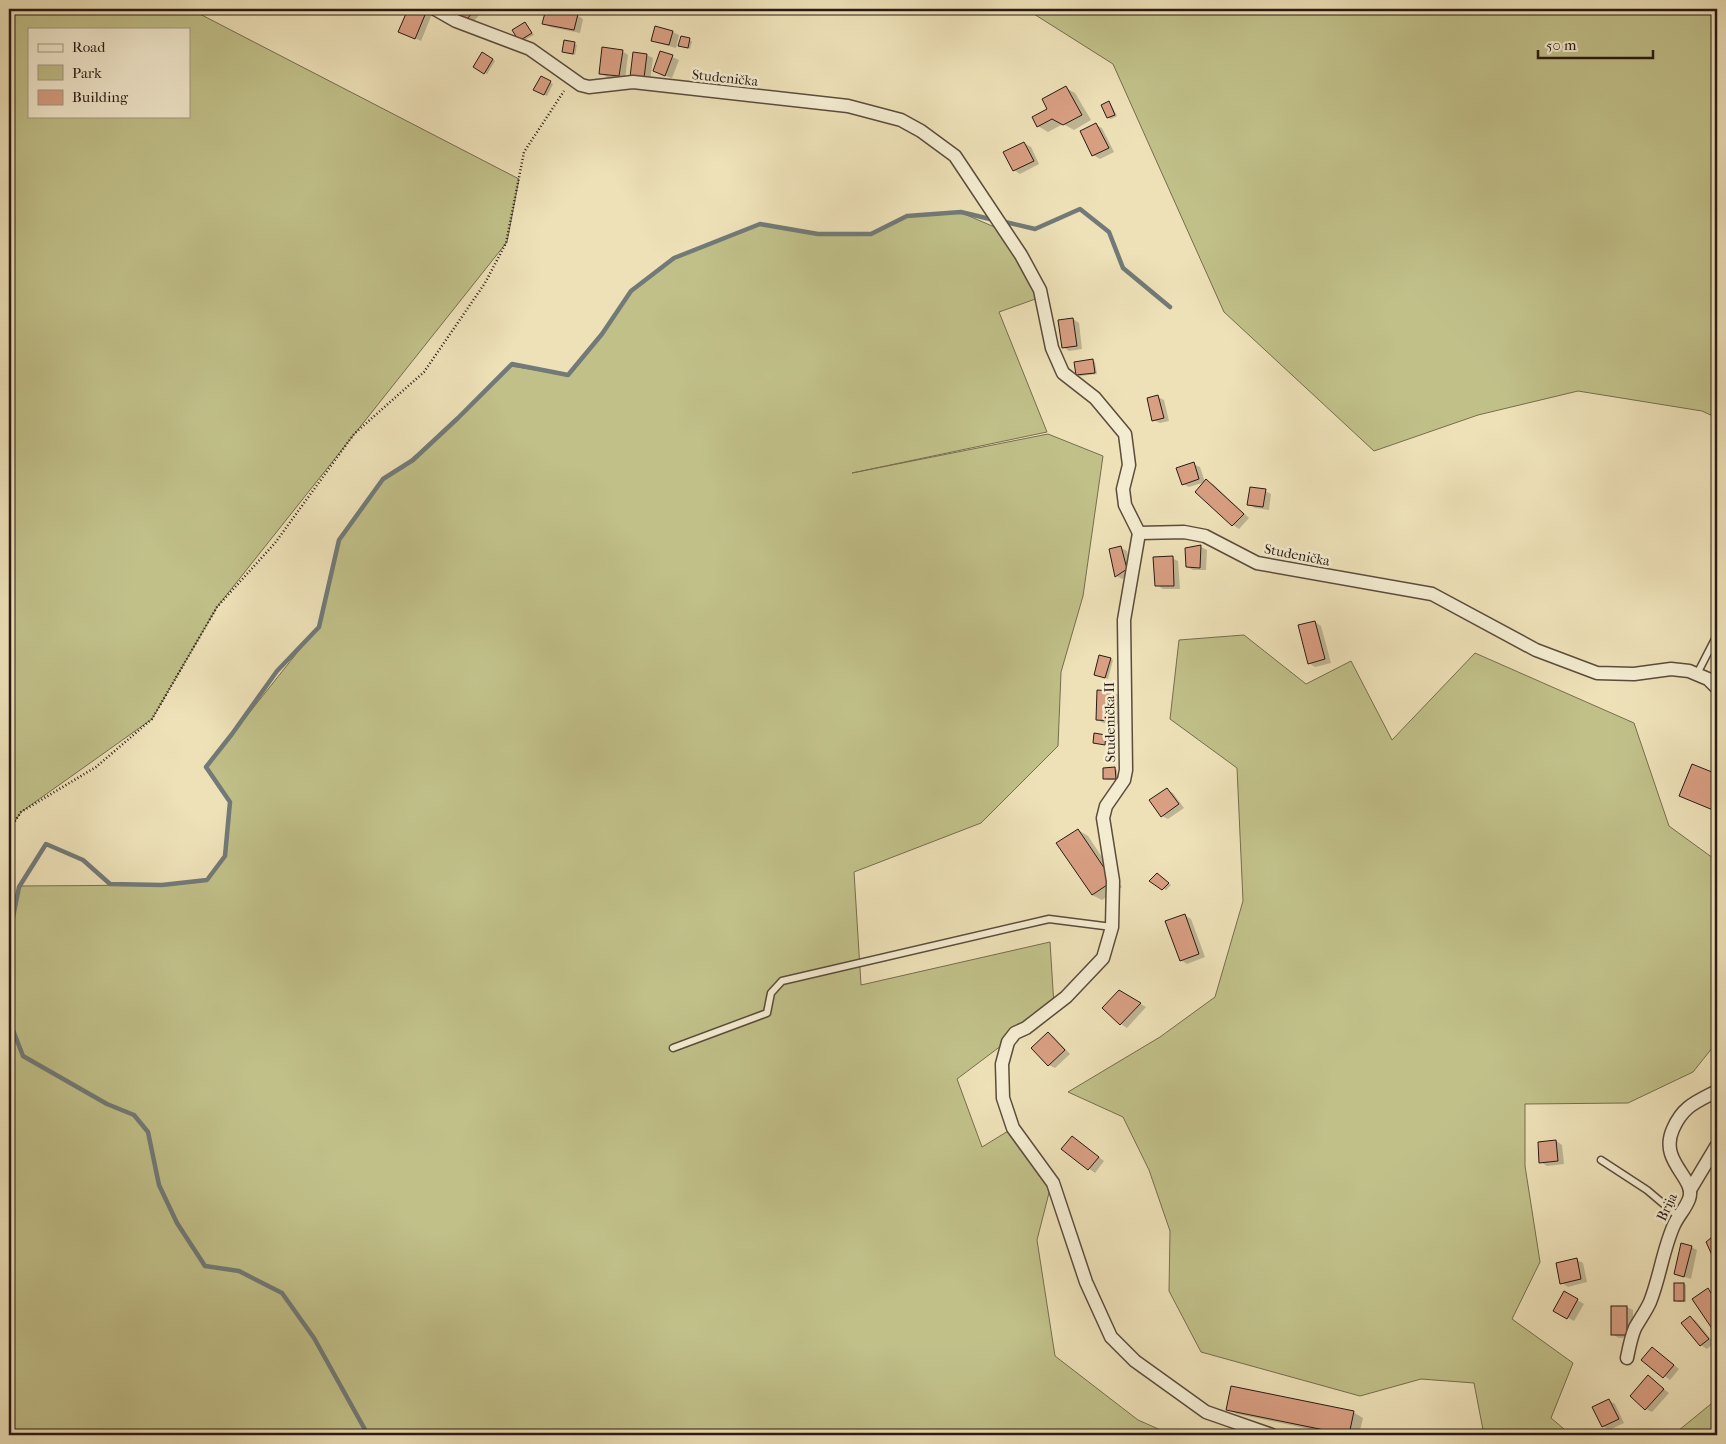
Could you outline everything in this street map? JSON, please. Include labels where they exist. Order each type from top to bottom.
[{"type":"street","name":"Studenička","points":[[435,9],[456,22],[530,49],[581,86],[589,87],[633,82],[848,106],[901,120],[921,131],[955,156],[1021,255],[1040,290],[1052,348],[1063,372],[1095,398],[1125,434],[1129,465],[1123,489],[1125,505],[1139,533],[1184,532],[1204,536],[1257,563],[1432,594],[1536,650],[1597,673],[1634,674],[1670,670],[1689,671],[1708,679],[1717,688]]},
{"type":"street","name":"Studenička II","points":[[1139,533],[1124,620],[1126,770],[1124,780],[1106,806],[1103,818],[1113,881],[1112,927],[1103,958],[1066,997],[1026,1028],[1015,1033],[1008,1042],[1002,1064],[1003,1098],[1013,1128],[1053,1182],[1086,1282],[1111,1337],[1141,1366],[1206,1412],[1272,1435]]},
{"type":"street","name":"Brija","points":[[1627,1358],[1635,1330],[1650,1301],[1674,1225],[1689,1199],[1690,1190],[1687,1181],[1672,1159],[1669,1140],[1681,1114],[1689,1105],[1717,1091]]},
{"type":"street","points":[[1690,1190],[1717,1145]]},
{"type":"lane","points":[[1697,674],[1717,635]]},
{"type":"lane","points":[[673,1048],[766,1013],[771,994],[782,980],[1049,920],[1112,927]]},
{"type":"lane","points":[[1601,1160],[1647,1190],[1679,1217]]},
{"type":"path","points":[[9,830],[21,812],[96,767],[152,718],[217,607],[275,543],[354,434],[424,372],[485,283],[506,243],[524,152],[572,79]]},
{"type":"green space","points":[[9,9],[195,9],[194,11],[519,179],[507,242],[217,607],[152,719],[21,812],[9,830]]},
{"type":"green space","points":[[1026,9],[1717,9],[1717,418],[1702,411],[1578,391],[1478,415],[1374,451],[1224,312],[1113,64]]},
{"type":"green space","points":[[962,213],[1006,232],[1041,297],[999,312],[1047,432],[852,473],[1048,434],[1103,456],[1083,596],[1061,672],[1058,746],[981,823],[854,872],[861,985],[1050,942],[1054,1006],[957,1079],[982,1147],[1013,1128],[1052,1181],[1037,1240],[1055,1356],[1138,1420],[1172,1435],[9,1435],[9,946],[19,886],[167,885],[208,879],[225,856],[229,800],[206,767],[320,624],[337,545],[383,479],[401,468],[460,416],[510,366],[568,375],[605,330],[631,291],[674,258],[760,224],[810,233],[871,234],[907,216]]},
{"type":"green space","points":[[1244,635],[1306,684],[1351,661],[1392,740],[1475,653],[1634,723],[1669,826],[1717,861],[1717,1042],[1693,1072],[1628,1103],[1525,1104],[1525,1166],[1540,1262],[1512,1319],[1573,1363],[1551,1418],[1571,1435],[1484,1435],[1474,1383],[1421,1379],[1360,1396],[1201,1352],[1169,1291],[1170,1231],[1149,1170],[1123,1117],[1068,1092],[1160,1037],[1215,997],[1243,901],[1237,768],[1170,719],[1179,640]]},
{"type":"green space","points":[[1717,1399],[1717,1435],[1673,1435]]},
{"type":"building","points":[[408,9],[427,10],[415,39],[398,32]]},
{"type":"building","points":[[453,9],[476,9],[466,20]]},
{"type":"building","points":[[546,9],[578,14],[574,30],[542,24]]},
{"type":"building","points":[[525,22],[532,33],[519,41],[512,30]]},
{"type":"building","points":[[655,26],[673,31],[669,45],[651,41]]},
{"type":"building","points":[[681,36],[690,38],[688,48],[678,46]]},
{"type":"building","points":[[564,40],[575,42],[573,54],[562,52]]},
{"type":"building","points":[[602,47],[623,50],[619,76],[599,74]]},
{"type":"building","points":[[660,51],[673,55],[665,76],[653,71]]},
{"type":"building","points":[[482,52],[493,59],[484,74],[473,67]]},
{"type":"building","points":[[633,52],[647,54],[644,78],[630,77]]},
{"type":"building","points":[[541,76],[551,81],[544,95],[533,90]]},
{"type":"building","points":[[1066,86],[1082,115],[1063,125],[1052,119],[1037,127],[1032,117],[1047,109],[1042,99]]},
{"type":"building","points":[[1109,101],[1115,115],[1107,118],[1101,105]]},
{"type":"building","points":[[1096,123],[1109,148],[1092,156],[1080,131]]},
{"type":"building","points":[[1024,142],[1034,161],[1013,171],[1003,152]]},
{"type":"building","points":[[1073,318],[1077,346],[1062,348],[1058,320]]},
{"type":"building","points":[[1093,359],[1095,373],[1076,375],[1074,362]]},
{"type":"building","points":[[1158,395],[1164,418],[1152,421],[1147,398]]},
{"type":"building","points":[[1194,462],[1199,479],[1182,485],[1176,468]]},
{"type":"building","points":[[1206,479],[1244,514],[1232,526],[1195,492]]},
{"type":"building","points":[[1250,487],[1266,489],[1263,507],[1247,505]]},
{"type":"building","points":[[1201,545],[1200,568],[1186,567],[1185,548]]},
{"type":"building","points":[[1121,546],[1127,569],[1115,577],[1109,549]]},
{"type":"building","points":[[1173,556],[1174,586],[1155,586],[1153,557]]},
{"type":"building","points":[[1315,621],[1325,659],[1308,664],[1298,625]]},
{"type":"building","points":[[1099,655],[1111,658],[1105,678],[1094,675]]},
{"type":"building","points":[[1097,690],[1113,691],[1112,721],[1096,720]]},
{"type":"building","points":[[1094,733],[1106,735],[1105,745],[1093,743]]},
{"type":"building","points":[[1692,764],[1717,774],[1717,800],[1713,810],[1679,796]]},
{"type":"building","points":[[1115,767],[1116,779],[1103,779],[1103,768]]},
{"type":"building","points":[[1167,788],[1179,804],[1161,817],[1149,800]]},
{"type":"building","points":[[1078,829],[1113,881],[1092,895],[1056,843]]},
{"type":"building","points":[[1157,873],[1169,883],[1162,890],[1149,881]]},
{"type":"building","points":[[1185,914],[1199,954],[1180,961],[1165,921]]},
{"type":"building","points":[[1119,990],[1141,1003],[1120,1025],[1102,1008]]},
{"type":"building","points":[[1048,1032],[1065,1050],[1048,1066],[1031,1048]]},
{"type":"building","points":[[1072,1136],[1099,1157],[1088,1170],[1061,1149]]},
{"type":"building","points":[[1556,1140],[1558,1161],[1539,1163],[1538,1142]]},
{"type":"building","points":[[1717,1233],[1717,1266],[1706,1242]]},
{"type":"building","points":[[1681,1243],[1692,1246],[1684,1277],[1674,1274]]},
{"type":"building","points":[[1577,1258],[1581,1279],[1560,1284],[1556,1263]]},
{"type":"building","points":[[1674,1283],[1684,1283],[1684,1301],[1674,1301]]},
{"type":"building","points":[[1708,1288],[1717,1303],[1717,1328],[1713,1330],[1692,1299]]},
{"type":"building","points":[[1564,1291],[1578,1299],[1567,1319],[1553,1311]]},
{"type":"building","points":[[1611,1306],[1627,1306],[1627,1335],[1611,1335]]},
{"type":"building","points":[[1690,1316],[1709,1339],[1700,1346],[1681,1323]]},
{"type":"building","points":[[1652,1347],[1674,1365],[1663,1378],[1641,1360]]},
{"type":"building","points":[[1648,1375],[1664,1389],[1645,1410],[1630,1396]]},
{"type":"building","points":[[1231,1386],[1354,1411],[1349,1435],[1226,1410]]},
{"type":"building","points":[[1609,1399],[1619,1419],[1602,1427],[1592,1407]]},
{"type":"waterway","points":[[1001,221],[1035,229],[1080,209],[1109,232],[1123,268],[1170,307]]},
{"type":"waterway","points":[[9,937],[19,887],[46,844],[83,860],[110,884],[162,885],[207,880],[225,856],[230,802],[206,767],[277,671],[319,627],[339,540],[383,479],[413,460],[512,364],[568,375],[602,334],[631,291],[674,258],[760,224],[818,234],[871,234],[907,216],[961,212],[994,220]]},
{"type":"waterway","points":[[9,1020],[23,1056],[107,1104],[134,1115],[148,1132],[159,1185],[177,1223],[205,1266],[239,1271],[282,1293],[314,1338],[368,1435]]}]
